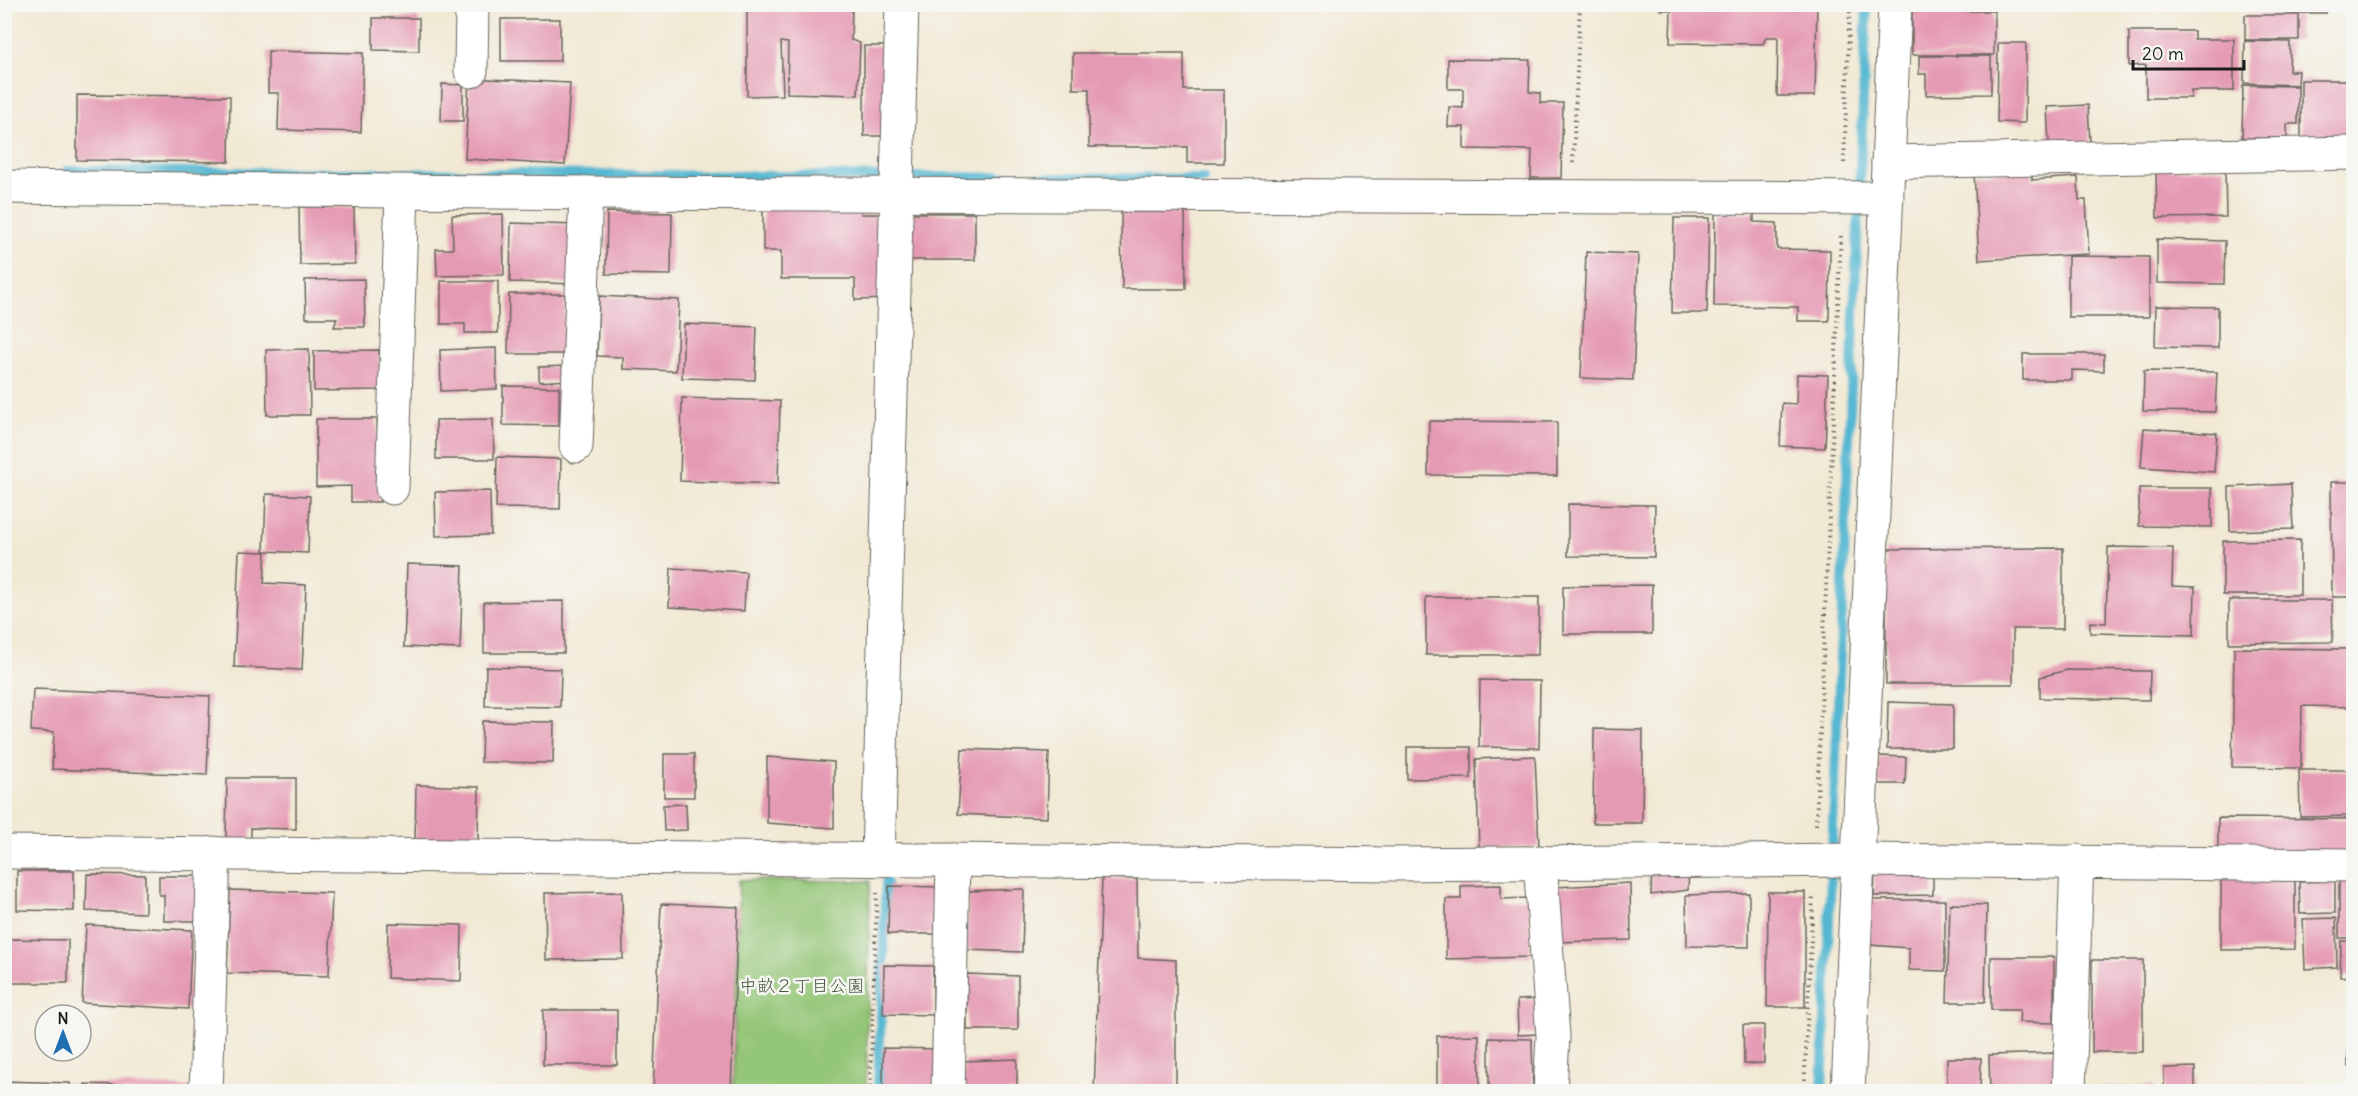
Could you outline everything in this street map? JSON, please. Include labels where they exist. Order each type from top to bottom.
[{"type":"street","points":[[471,70],[472,4]]},
{"type":"street","points":[[878,860],[902,4]]},
{"type":"street","points":[[1848,1092],[1836,860],[1883,198],[1888,162],[1895,4]]},
{"type":"street","points":[[1888,162],[2354,153]]},
{"type":"street","points":[[4,187],[586,193],[896,183],[1883,198]]},
{"type":"street","points":[[392,488],[402,192]]},
{"type":"street","points":[[576,446],[586,193]]},
{"type":"street","points":[[4,852],[1395,864],[1836,860],[2354,866]]},
{"type":"street","points":[[206,1092],[214,853]]},
{"type":"street","points":[[948,1092],[953,860]]},
{"type":"street","points":[[2069,1092],[2077,861]]},
{"type":"street","points":[[1540,862],[1553,1036],[1550,1092]]},
{"type":"path","points":[[1573,167],[1580,4]]},
{"type":"path","points":[[1804,1092],[1836,860],[1843,197],[1850,4]]},
{"type":"path","points":[[870,1092],[878,860]]},
{"type":"green space","name":"中畝２丁目公園","points":[[739,880],[870,881],[866,1091],[733,1092]]},
{"type":"building","points":[[2293,4],[2326,4],[2326,13],[2293,13]]},
{"type":"building","points":[[747,5],[852,8],[851,40],[860,43],[858,95],[787,93],[788,43],[781,42],[783,95],[747,96]]},
{"type":"building","points":[[1660,5],[1817,5],[1815,96],[1777,96],[1778,37],[1766,37],[1763,44],[1670,43],[1671,10],[1660,10]]},
{"type":"building","points":[[1912,11],[1994,11],[1994,55],[1912,55]]},
{"type":"building","points":[[2245,15],[2299,15],[2299,40],[2245,40]]},
{"type":"building","points":[[373,18],[419,18],[419,51],[373,50]]},
{"type":"building","points":[[501,19],[560,19],[560,61],[501,61]]},
{"type":"building","points":[[2129,31],[2194,31],[2194,39],[2234,39],[2234,91],[2191,91],[2191,98],[2146,98],[2146,65],[2129,66]]},
{"type":"building","points":[[2245,41],[2290,42],[2289,71],[2299,71],[2298,85],[2244,83]]},
{"type":"building","points":[[1998,43],[2026,43],[2025,123],[1997,122]]},
{"type":"building","points":[[864,46],[891,46],[891,136],[864,136]]},
{"type":"building","points":[[268,51],[363,53],[361,132],[278,130],[279,93],[268,93]]},
{"type":"building","points":[[1073,53],[1184,53],[1184,90],[1224,90],[1224,163],[1187,163],[1187,147],[1089,147],[1089,89],[1073,89]]},
{"type":"building","points":[[1919,56],[1991,56],[1991,94],[1926,95],[1926,74],[1919,74]]},
{"type":"building","points":[[1448,59],[1530,60],[1529,92],[1540,93],[1540,103],[1563,103],[1561,178],[1531,178],[1532,150],[1464,149],[1464,127],[1448,127],[1449,107],[1463,108],[1463,89],[1448,89]]},
{"type":"building","points":[[469,78],[570,83],[565,165],[465,159]]},
{"type":"building","points":[[2301,80],[2354,80],[2354,139],[2301,140]]},
{"type":"building","points":[[442,84],[463,85],[463,121],[441,121]]},
{"type":"building","points":[[2243,85],[2298,86],[2298,124],[2287,124],[2287,138],[2242,138]]},
{"type":"building","points":[[77,95],[230,96],[229,162],[77,160]]},
{"type":"building","points":[[2088,105],[2090,143],[2049,144],[2047,107]]},
{"type":"building","points":[[2225,168],[2226,217],[2157,218],[2156,169]]},
{"type":"building","points":[[2032,170],[2032,180],[2078,177],[2079,200],[2086,200],[2089,254],[1979,260],[1974,173]]},
{"type":"building","points":[[861,203],[861,214],[891,214],[891,299],[855,300],[855,279],[781,279],[781,251],[763,251],[763,204]]},
{"type":"building","points":[[299,207],[354,207],[355,264],[300,265]]},
{"type":"building","points":[[607,212],[672,213],[671,275],[606,274]]},
{"type":"building","points":[[1121,212],[1185,212],[1186,289],[1122,289]]},
{"type":"building","points":[[1715,212],[1754,213],[1754,222],[1777,223],[1777,249],[1830,250],[1829,321],[1798,321],[1798,307],[1714,306]]},
{"type":"building","points":[[910,213],[975,213],[975,260],[909,260]]},
{"type":"building","points":[[503,214],[504,275],[437,276],[436,249],[453,249],[452,215]]},
{"type":"building","points":[[1674,218],[1709,218],[1707,313],[1672,313]]},
{"type":"building","points":[[511,223],[578,225],[577,284],[510,282]]},
{"type":"building","points":[[2157,239],[2225,241],[2224,284],[2157,283]]},
{"type":"building","points":[[1586,252],[1638,254],[1633,380],[1581,378]]},
{"type":"building","points":[[2068,256],[2149,257],[2149,317],[2068,317]]},
{"type":"building","points":[[364,279],[365,327],[334,327],[337,318],[306,318],[305,280]]},
{"type":"building","points":[[441,281],[498,281],[498,333],[465,333],[465,324],[441,324]]},
{"type":"building","points":[[509,294],[565,294],[565,354],[508,354]]},
{"type":"building","points":[[599,296],[679,300],[676,371],[623,369],[623,357],[597,356]]},
{"type":"building","points":[[2156,306],[2218,307],[2218,348],[2155,347]]},
{"type":"building","points":[[684,324],[757,327],[755,380],[682,378]]},
{"type":"building","points":[[496,348],[497,389],[441,391],[440,350]]},
{"type":"building","points":[[309,349],[310,415],[267,415],[266,350]]},
{"type":"building","points":[[379,350],[380,390],[314,391],[314,351]]},
{"type":"building","points":[[2023,354],[2104,354],[2104,371],[2072,370],[2072,380],[2023,380]]},
{"type":"building","points":[[566,366],[567,380],[539,382],[539,367]]},
{"type":"building","points":[[2144,371],[2217,372],[2215,412],[2143,411]]},
{"type":"building","points":[[1797,374],[1828,375],[1825,448],[1780,446],[1782,403],[1796,404]]},
{"type":"building","points":[[503,386],[559,387],[559,426],[503,425]]},
{"type":"building","points":[[682,398],[780,401],[778,484],[680,481]]},
{"type":"building","points":[[316,419],[377,419],[380,502],[351,502],[351,486],[316,487]]},
{"type":"building","points":[[493,419],[494,459],[436,459],[436,420]]},
{"type":"building","points":[[1429,421],[1557,422],[1557,476],[1428,475]]},
{"type":"building","points":[[2144,428],[2217,433],[2214,472],[2141,467]]},
{"type":"building","points":[[497,457],[561,459],[560,509],[496,508]]},
{"type":"building","points":[[2331,482],[2354,482],[2354,597],[2332,597]]},
{"type":"building","points":[[2291,484],[2293,529],[2230,531],[2229,487]]},
{"type":"building","points":[[2139,488],[2212,488],[2212,527],[2139,526]]},
{"type":"building","points":[[490,491],[491,535],[436,536],[435,492]]},
{"type":"building","points":[[266,494],[310,496],[308,553],[264,551]]},
{"type":"building","points":[[1568,504],[1655,505],[1654,557],[1568,556]]},
{"type":"building","points":[[2300,540],[2300,595],[2223,595],[2223,541]]},
{"type":"building","points":[[2108,547],[2173,548],[2172,586],[2195,587],[2194,635],[2090,633],[2090,622],[2106,623]]},
{"type":"building","points":[[2063,548],[2063,629],[2013,629],[2013,684],[1886,684],[1886,549]]},
{"type":"building","points":[[239,551],[266,552],[264,583],[306,585],[302,670],[234,667]]},
{"type":"building","points":[[407,564],[463,566],[460,649],[404,647]]},
{"type":"building","points":[[671,568],[746,572],[744,611],[669,607]]},
{"type":"building","points":[[1652,585],[1652,634],[1563,634],[1563,586]]},
{"type":"building","points":[[1426,597],[1539,597],[1538,655],[1426,655]]},
{"type":"building","points":[[2229,600],[2332,600],[2333,642],[2229,643]]},
{"type":"building","points":[[564,601],[564,653],[484,653],[484,602]]},
{"type":"building","points":[[2234,648],[2354,649],[2354,707],[2302,706],[2301,768],[2232,767]]},
{"type":"building","points":[[486,667],[561,669],[560,707],[485,706]]},
{"type":"building","points":[[2067,670],[2150,671],[2149,700],[2040,698],[2040,677]]},
{"type":"building","points":[[1480,680],[1540,681],[1539,748],[1479,747]]},
{"type":"building","points":[[33,689],[210,696],[207,775],[52,769],[54,732],[31,731]]},
{"type":"building","points":[[1888,702],[1953,704],[1953,749],[1887,749]]},
{"type":"building","points":[[482,721],[554,722],[553,763],[481,762]]},
{"type":"building","points":[[1594,729],[1643,730],[1642,823],[1593,823]]},
{"type":"building","points":[[1407,747],[1471,747],[1471,778],[1407,779]]},
{"type":"building","points":[[962,749],[1049,752],[1047,818],[958,814]]},
{"type":"building","points":[[664,754],[694,754],[694,797],[664,797]]},
{"type":"building","points":[[1535,756],[1539,847],[1479,849],[1476,759]]},
{"type":"building","points":[[1879,756],[1906,757],[1905,784],[1878,784]]},
{"type":"building","points":[[767,757],[834,762],[834,828],[767,823]]},
{"type":"building","points":[[2299,770],[2354,770],[2354,816],[2300,817]]},
{"type":"building","points":[[227,778],[296,778],[296,829],[251,828],[251,842],[226,842]]},
{"type":"building","points":[[416,785],[479,787],[478,842],[415,840]]},
{"type":"building","points":[[686,804],[687,830],[664,831],[663,805]]},
{"type":"building","points":[[2218,818],[2354,819],[2354,857],[2218,856]]},
{"type":"building","points":[[1652,867],[1689,867],[1688,890],[1651,895]]},
{"type":"building","points":[[1875,869],[1933,869],[1933,895],[1874,896]]},
{"type":"building","points":[[17,871],[74,871],[74,911],[17,910]]},
{"type":"building","points":[[2221,872],[2295,873],[2295,949],[2221,950]]},
{"type":"building","points":[[87,874],[145,875],[145,913],[86,911]]},
{"type":"building","points":[[2339,874],[2354,875],[2354,938],[2339,938]]},
{"type":"building","points":[[159,876],[202,876],[202,921],[164,921],[164,895],[159,895]]},
{"type":"building","points":[[1102,878],[1137,879],[1138,958],[1176,960],[1176,1092],[1094,1092]]},
{"type":"building","points":[[2335,881],[2335,913],[2300,914],[2299,882]]},
{"type":"building","points":[[1630,883],[1631,940],[1555,942],[1555,887]]},
{"type":"building","points":[[1501,885],[1501,899],[1529,898],[1531,957],[1446,959],[1446,899],[1461,899],[1461,886]]},
{"type":"building","points":[[889,886],[943,887],[943,934],[888,934]]},
{"type":"building","points":[[1024,889],[1022,952],[966,950],[968,891]]},
{"type":"building","points":[[230,890],[332,893],[329,976],[227,973]]},
{"type":"building","points":[[622,892],[623,959],[546,960],[545,893]]},
{"type":"building","points":[[1768,892],[1805,892],[1805,1007],[1767,1007]]},
{"type":"building","points":[[1749,893],[1749,947],[1687,946],[1686,895]]},
{"type":"building","points":[[1871,900],[1945,900],[1945,971],[1909,970],[1909,948],[1870,945]]},
{"type":"building","points":[[661,904],[738,907],[731,1092],[653,1092]]},
{"type":"building","points":[[1950,904],[1987,905],[1985,1002],[1947,1002]]},
{"type":"building","points":[[2336,918],[2337,967],[2305,969],[2303,919]]},
{"type":"building","points":[[388,923],[462,925],[461,981],[387,978]]},
{"type":"building","points":[[86,925],[192,930],[188,1009],[82,1003]]},
{"type":"building","points":[[9,939],[68,940],[68,983],[9,983]]},
{"type":"building","points":[[2341,941],[2354,941],[2354,976],[2340,977]]},
{"type":"building","points":[[1991,957],[2054,957],[2054,1023],[2019,1022],[2020,1010],[1991,1010]]},
{"type":"building","points":[[2092,960],[2143,960],[2143,1052],[2092,1052]]},
{"type":"building","points":[[884,965],[933,966],[933,1015],[883,1014]]},
{"type":"building","points":[[967,974],[1018,976],[1018,1030],[967,1030]]},
{"type":"building","points":[[1540,999],[1539,1034],[1518,1035],[1517,1000]]},
{"type":"building","points":[[543,1010],[617,1010],[617,1065],[543,1065]]},
{"type":"building","points":[[2348,1019],[2354,1019],[2354,1067],[2348,1067]]},
{"type":"building","points":[[1743,1025],[1764,1025],[1764,1063],[1744,1064]]},
{"type":"building","points":[[1479,1035],[1480,1091],[1437,1091],[1437,1036]]},
{"type":"building","points":[[1489,1038],[1532,1039],[1533,1092],[1489,1092]]},
{"type":"building","points":[[883,1048],[940,1049],[940,1092],[883,1092]]},
{"type":"building","points":[[2054,1053],[2053,1092],[1990,1092],[1989,1055]]},
{"type":"building","points":[[1947,1058],[1981,1058],[1980,1092],[1947,1092]]},
{"type":"building","points":[[1017,1059],[1017,1092],[963,1092],[964,1061]]},
{"type":"building","points":[[2195,1067],[2195,1092],[2164,1092],[2164,1068]]},
{"type":"building","points":[[4,1081],[70,1083],[70,1092],[4,1092]]},
{"type":"building","points":[[85,1084],[191,1087],[191,1092],[85,1092]]},
{"type":"building","points":[[2154,1086],[2154,1092],[2082,1092],[2082,1088]]},
{"type":"waterway","points":[[1822,1092],[1867,4]]},
{"type":"waterway","points":[[67,171],[1204,179]]},
{"type":"waterway","points":[[878,1092],[886,882]]}]
